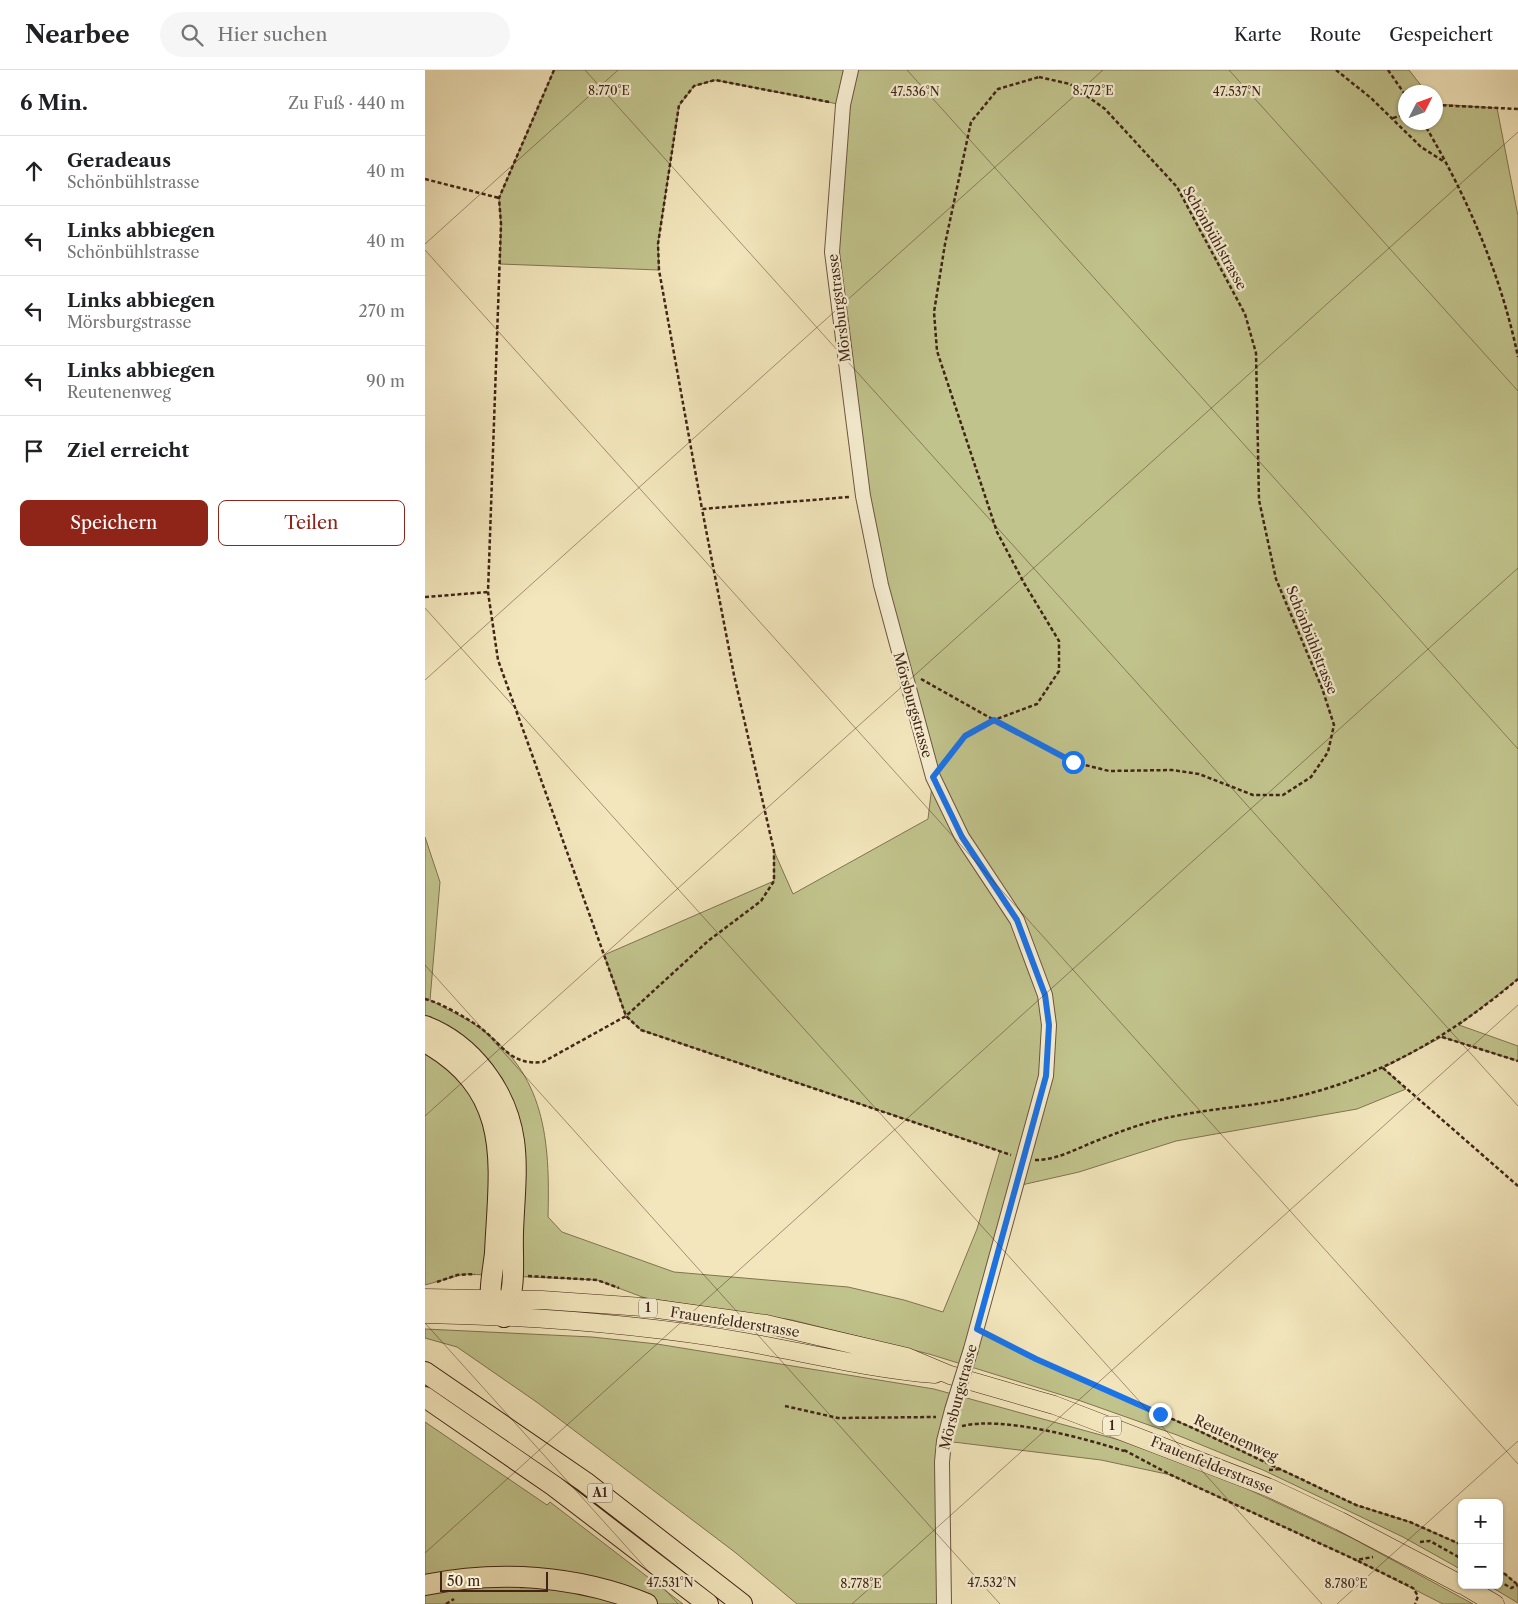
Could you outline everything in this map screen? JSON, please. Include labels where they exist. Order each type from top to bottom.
[{"type":"highway","points":[[425,1026],[448,1037],[475,1060],[495,1086],[508,1117],[515,1154],[512,1247],[515,1275],[511,1299],[504,1317]]},
{"type":"highway","points":[[425,1042],[447,1056],[470,1078],[484,1099],[496,1130],[499,1166],[491,1298],[504,1317]]},
{"type":"highway","points":[[425,1366],[453,1390]]},
{"type":"highway","name":"A1","points":[[425,1372],[598,1492],[742,1604]]},
{"type":"highway","name":"A1","points":[[425,1397],[554,1486],[708,1604]]},
{"type":"highway","points":[[425,1585],[481,1578],[535,1578],[605,1590],[647,1604]]},
{"type":"main road","name":"Frauenfelderstrasse","points":[[425,1298],[491,1298],[643,1307],[766,1324],[868,1346],[907,1357],[950,1375],[1054,1405],[1270,1488],[1340,1521],[1458,1583]]},
{"type":"main road","name":"Frauenfelderstrasse","points":[[425,1314],[607,1324],[743,1342],[904,1371],[950,1375]]},
{"type":"main road","name":"Frauenfelderstrasse","points":[[1469,1589],[1495,1604]]},
{"type":"street","name":"Mörsburgstrasse","points":[[851,70],[843,105],[832,252],[863,496],[881,585],[902,669],[933,777],[962,837],[1017,920],[1045,995],[1049,1025],[1046,1076],[977,1329],[944,1441],[942,1467],[944,1604]]},
{"type":"path","points":[[554,70],[499,198],[501,224],[488,592],[498,660],[626,1016],[641,1030],[819,1088],[1023,1159],[1043,1160],[1056,1157],[1113,1134],[1168,1118],[1300,1096],[1383,1068],[1442,1037],[1518,979]]},
{"type":"path","points":[[1337,70],[1392,118],[1421,148],[1445,162]]},
{"type":"path","points":[[1388,70],[1398,85]]},
{"type":"path","name":"Schönbühlstrasse","points":[[902,669],[994,720],[1073,762],[1109,771],[1172,770],[1199,774],[1253,795],[1283,795],[1311,777],[1328,752],[1333,725],[1322,688],[1276,579],[1259,500],[1256,353],[1245,314],[1177,188],[1105,109],[1070,84],[1039,77],[997,90],[971,122],[945,244],[934,312],[937,351],[997,532],[1024,583],[1059,641],[1059,671],[1037,704],[994,720],[965,736],[933,777]]},
{"type":"path","points":[[425,1000],[478,1026],[514,1058],[529,1062],[543,1062],[626,1016],[708,941],[761,901],[774,881],[774,851],[734,675],[702,509],[659,270],[658,244],[679,106],[694,86],[715,80],[843,105]]},
{"type":"path","points":[[1443,105],[1518,109]]},
{"type":"path","points":[[1392,118],[1398,116]]},
{"type":"path","points":[[1427,130],[1473,220],[1497,278],[1511,324],[1518,357]]},
{"type":"path","points":[[425,179],[499,198]]},
{"type":"path","points":[[702,509],[863,496]]},
{"type":"path","points":[[425,597],[488,592]]},
{"type":"path","points":[[1442,1037],[1518,1062]]},
{"type":"path","points":[[1383,1068],[1518,1186]]},
{"type":"path","name":"Reutenenweg","points":[[977,1329],[1045,1363],[1195,1429],[1356,1505],[1426,1528],[1460,1544]]},
{"type":"path","points":[[785,1406],[838,1418],[951,1414]]},
{"type":"path","points":[[968,1425],[993,1424],[1027,1428],[1094,1442],[1130,1453]]},
{"type":"path","points":[[1106,1440],[1171,1475],[1407,1584],[1418,1596],[1415,1604]]},
{"type":"path","points":[[1420,1542],[1430,1541],[1458,1557]]},
{"type":"path","points":[[1356,1560],[1377,1556]]},
{"type":"path","points":[[1503,1572],[1518,1585],[1511,1588],[1503,1583]]},
{"type":"path","points":[[446,1604],[454,1599]]},
{"type":"green space","points":[[554,70],[1409,70],[1421,85],[1398,85],[1398,130],[1443,130],[1443,104],[1497,108],[1518,216],[1518,979],[1459,1025],[1518,1046],[1518,1061],[1442,1037],[1383,1068],[1406,1089],[1357,1109],[1176,1141],[1079,1172],[1017,1186],[977,1329],[1036,1359],[1195,1429],[1356,1505],[1410,1522],[1458,1543],[1458,1568],[1403,1537],[1263,1470],[1177,1435],[1078,1400],[929,1354],[792,1320],[645,1298],[597,1280],[464,1274],[425,1285],[425,837],[440,882],[430,1000],[472,1022],[500,1045],[517,1065],[530,1087],[539,1111],[545,1136],[548,1217],[562,1232],[674,1272],[848,1287],[904,1300],[943,1312],[977,1229],[1000,1151],[641,1030],[626,1016],[604,955],[774,881],[774,851],[793,894],[928,819],[933,777],[881,585],[832,252],[843,105],[715,80],[694,86],[679,106],[658,244],[659,270],[500,264],[501,224],[499,198]]},
{"type":"green space","points":[[425,1329],[592,1337],[657,1344],[934,1389],[1119,1440],[1235,1483],[1352,1538],[1473,1604],[1443,1604],[1356,1560],[1171,1475],[1101,1460],[945,1441],[944,1604],[797,1604],[736,1553],[538,1403],[457,1347],[425,1338]]},
{"type":"green space","points":[[425,1422],[547,1505],[550,1502],[683,1604],[647,1604],[519,1577],[520,1588],[532,1587],[570,1591],[619,1604],[425,1604]]},
{"type":"green space","points":[[1503,1572],[1518,1585],[1518,1603],[1495,1589],[1503,1589]]},
{"type":"route","points":[[1073,762],[994,720],[965,736],[933,777],[962,837],[1017,920],[1045,995],[1049,1025],[1046,1076],[977,1329],[1036,1359],[1160,1414]]}]
